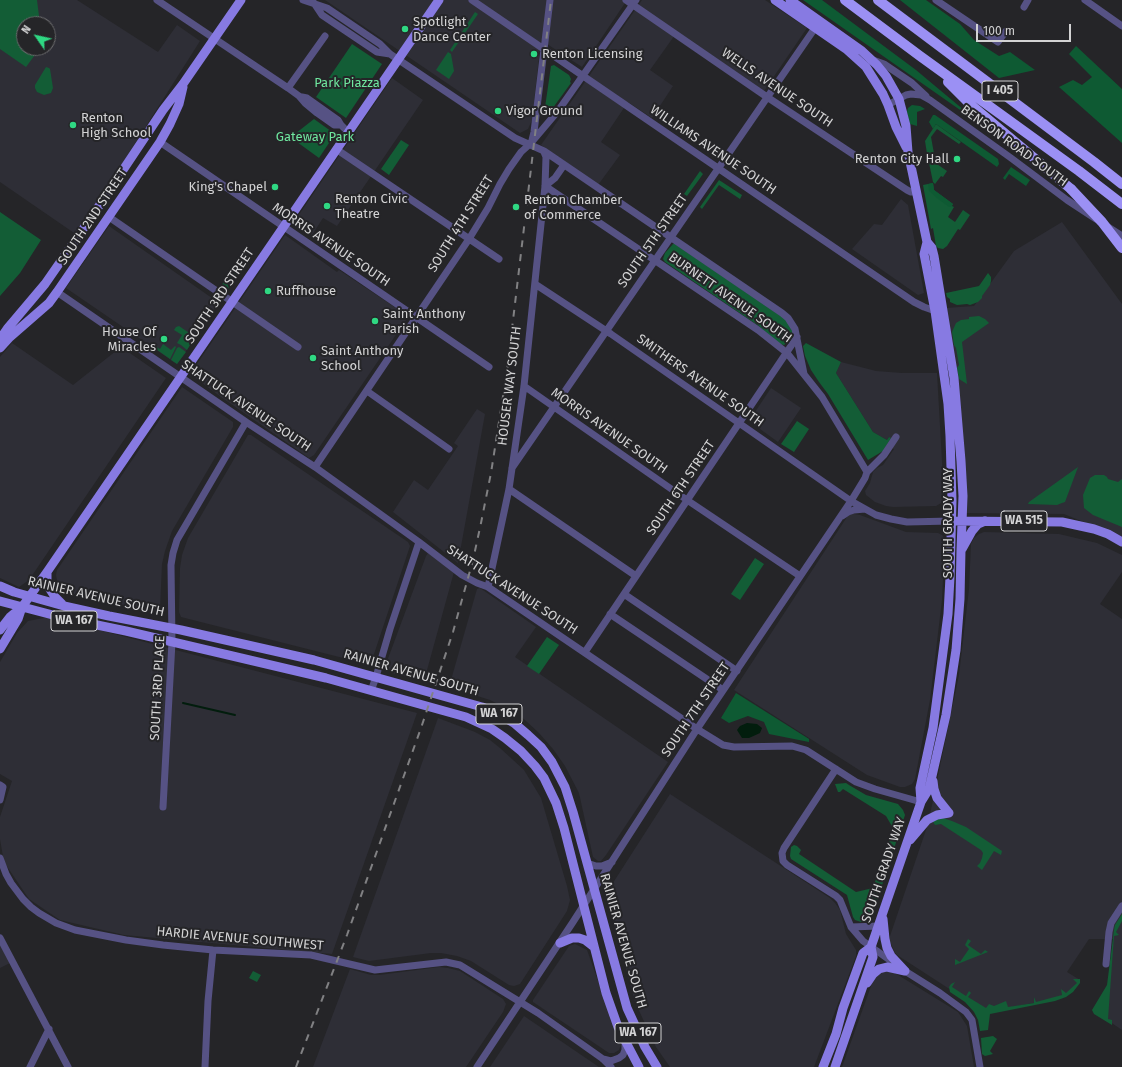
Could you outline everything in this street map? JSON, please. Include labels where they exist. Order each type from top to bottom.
[{"type":"highway","name":"I 405","points":[[845,0],[920,56],[1079,170],[1122,204]]},
{"type":"highway","name":"I 405","points":[[878,0],[1122,184]]},
{"type":"highway","points":[[920,56],[971,105],[1071,189],[1099,218],[1122,248]]},
{"type":"main road","name":"SOUTH 2ND STREET","points":[[0,339],[46,284],[163,110],[183,84],[241,0]]},
{"type":"main road","name":"SOUTH 3RD STREET","points":[[22,607],[336,149],[345,128],[398,59],[439,0]]},
{"type":"main road","name":"SOUTH GRADY WAY","points":[[775,0],[860,61],[872,76],[888,104],[896,127],[908,152]]},
{"type":"main road","name":"SOUTH GRADY WAY","points":[[790,0],[857,47],[871,59],[886,76],[899,99],[906,126],[908,152],[927,242],[924,254],[950,349],[961,467],[962,520],[960,603],[956,650],[943,730],[929,789],[920,802],[871,947],[873,957],[834,1067]]},
{"type":"main road","name":"SOUTH 2ND STREET","points":[[0,348],[48,303],[109,218],[160,142],[170,124],[179,104],[183,84]]},
{"type":"main road","name":"SOUTH GRADY WAY","points":[[920,802],[920,788],[933,728],[949,596],[952,501],[950,436],[939,312]]},
{"type":"main road","name":"WA 515","points":[[951,521],[985,520],[1062,522],[1094,529],[1108,534],[1122,542]]},
{"type":"main road","points":[[961,550],[972,531],[978,524],[985,520]]},
{"type":"main road","points":[[47,572],[47,580],[51,592],[64,606]]},
{"type":"main road","name":"RAINIER AVENUE SOUTH","points":[[0,586],[14,592],[64,606],[286,653],[482,707],[505,718],[541,747],[552,762],[565,787],[609,939],[627,1008],[645,1047],[657,1067]]},
{"type":"main road","points":[[949,596],[960,603]]},
{"type":"main road","name":"RAINIER AVENUE SOUTH","points":[[0,601],[85,623],[126,631],[320,676],[466,717],[492,729],[521,751],[535,766],[544,778],[556,803],[564,828],[606,993],[618,1026],[639,1067]]},
{"type":"main road","points":[[0,630],[10,617],[22,607]]},
{"type":"main road","points":[[0,648],[18,619],[22,607]]},
{"type":"main road","points":[[944,644],[949,649],[947,670],[952,679]]},
{"type":"main road","points":[[940,676],[944,681],[944,699],[948,704]]},
{"type":"main road","points":[[906,844],[927,820],[937,815],[949,813],[935,794],[933,774]]},
{"type":"main road","points":[[882,916],[887,948],[891,956],[906,971]]},
{"type":"main road","points":[[560,943],[572,938],[579,938],[586,940],[594,947]]},
{"type":"main road","name":"SOUTH GRADY WAY","points":[[823,1067],[836,1034],[843,1008],[863,953],[871,947]]},
{"type":"main road","points":[[861,990],[879,969],[887,967],[906,971]]},
{"type":"street","points":[[157,0],[300,96],[305,103],[334,125],[345,128]]},
{"type":"street","name":"BURNETT AVENUE SOUTH","points":[[303,0],[313,2],[322,16],[372,49],[377,52],[390,54],[515,138],[530,144],[564,165],[782,313],[788,318],[795,329],[804,374]]},
{"type":"street","name":"WILLIAMS AVENUE SOUTH","points":[[472,0],[914,302],[924,308],[939,312]]},
{"type":"street","points":[[530,144],[534,132],[550,0]]},
{"type":"street","name":"WELLS AVENUE SOUTH","points":[[626,0],[635,2],[767,97],[907,190],[917,192]]},
{"type":"street","points":[[936,0],[998,42],[1006,31]]},
{"type":"street","points":[[1024,7],[1028,0]]},
{"type":"street","points":[[1085,0],[1122,26]]},
{"type":"street","name":"SOUTH 4TH STREET","points":[[315,467],[469,239],[509,169],[558,110],[635,2]]},
{"type":"street","name":"SOUTH 5TH STREET","points":[[512,468],[815,28]]},
{"type":"street","points":[[288,88],[324,36]]},
{"type":"street","points":[[871,59],[884,64],[912,84],[930,100]]},
{"type":"street","name":"BENSON ROAD SOUTH","points":[[888,104],[906,95],[915,94],[921,95],[930,100],[1067,200],[1122,236]]},
{"type":"street","name":"MORRIS AVENUE SOUTH","points":[[160,142],[489,367]]},
{"type":"street","points":[[336,149],[499,259]]},
{"type":"street","points":[[544,152],[546,157],[546,186]]},
{"type":"street","points":[[546,186],[555,178],[564,165]]},
{"type":"street","name":"BURNETT AVENUE SOUTH","points":[[546,186],[758,330],[787,353],[822,397],[867,472]]},
{"type":"street","name":"HOUSER WAY SOUTH","points":[[488,587],[509,489],[524,386],[546,186]]},
{"type":"street","points":[[109,218],[298,347]]},
{"type":"street","name":"SMITHERS AVENUE SOUTH","points":[[535,284],[606,330],[851,501],[876,515],[891,520],[907,522],[951,521]]},
{"type":"street","name":"SHATTUCK AVENUE SOUTH","points":[[57,292],[246,422],[315,467],[420,542],[462,575],[488,587],[697,729],[723,744],[734,747],[792,746],[806,750],[856,782],[870,788],[920,802]]},
{"type":"street","name":"SOUTH 6TH STREET","points":[[584,652],[797,338]]},
{"type":"street","name":"MORRIS AVENUE SOUTH","points":[[524,386],[687,500],[800,576]]},
{"type":"street","points":[[367,391],[449,449]]},
{"type":"street","name":"SOUTH 3RD PLACE","points":[[163,807],[172,642],[171,565],[173,553],[177,540],[246,422]]},
{"type":"street","name":"SOUTH 7TH STREET","points":[[477,1067],[560,943],[697,729],[851,501],[867,472],[884,455],[896,437]]},
{"type":"street","points":[[302,459],[321,459]]},
{"type":"street","points":[[509,489],[636,576]]},
{"type":"street","points":[[839,518],[848,512],[865,508]]},
{"type":"street","points":[[371,691],[420,542]]},
{"type":"street","points":[[624,594],[737,671]]},
{"type":"street","points":[[610,614],[724,690]]},
{"type":"street","points":[[836,769],[784,848],[782,853],[783,861],[836,896],[840,900],[851,927],[861,939],[958,1005],[970,1017],[972,1020],[980,1067]]},
{"type":"street","points":[[0,800],[1,786]]},
{"type":"street","name":"HARDIE AVENUE SOUTHWEST","points":[[0,858],[11,883],[23,899],[39,913],[56,923],[75,930],[126,940],[163,945],[212,950],[311,955],[375,970],[446,962],[460,965],[538,1013],[603,1059],[611,1067]]},
{"type":"street","points":[[587,863],[602,866],[612,862]]},
{"type":"street","points":[[1106,964],[1111,923],[1122,906]]},
{"type":"street","points":[[851,927],[879,926]]},
{"type":"street","points":[[0,938],[68,1067]]},
{"type":"street","points":[[205,1067],[212,950]]},
{"type":"street","points":[[30,1067],[49,1029]]},
{"type":"street","points":[[603,1059],[611,1061],[623,1055],[625,1050],[625,1041]]},
{"type":"shaded area","name":"Renton High School","points":[[0,0],[77,0],[158,52],[177,25],[200,41],[77,235],[0,182]]},
{"type":"shaded area","points":[[325,0],[627,0],[582,67],[541,40],[532,120],[528,129],[520,133]]},
{"type":"shaded area","points":[[642,0],[765,0],[807,28],[764,91],[677,32],[650,70],[673,86],[652,118],[628,102],[601,142],[620,155],[598,185],[541,145]]},
{"type":"shaded area","points":[[392,78],[423,100],[337,226],[323,218],[312,235],[294,222]]},
{"type":"shaded area","points":[[901,199],[908,205],[924,293],[918,295],[852,249],[874,224],[882,225]]},
{"type":"shaded area","points":[[1062,222],[1122,304],[1122,540],[1115,535],[1064,514],[962,513],[946,308],[974,306],[1014,251]]},
{"type":"shaded area","points":[[109,226],[219,303],[177,364],[66,288]]},
{"type":"shaded area","name":"Saint Anthony School","points":[[285,235],[337,272],[339,270],[405,314],[406,320],[314,455],[309,458],[190,374]]},
{"type":"shaded area","points":[[12,343],[73,385],[121,347],[166,378],[29,580],[19,587],[0,578],[0,357]]},
{"type":"shaded area","points":[[841,362],[876,371],[937,373],[944,497],[941,503],[936,506],[893,507],[875,502],[866,495],[865,491],[870,483],[873,472],[883,465],[894,449],[887,445],[890,438],[889,437],[887,440],[873,432],[836,373]]},
{"type":"shaded area","points":[[182,387],[233,422],[233,427],[172,531],[162,564],[160,609],[156,612],[59,590],[56,575],[57,570]]},
{"type":"shaded area","points":[[771,388],[801,408],[778,442],[749,421]]},
{"type":"shaded area","points":[[477,409],[485,414],[458,563],[393,512],[414,480],[428,490],[458,446],[454,443]]},
{"type":"shaded area","points":[[248,435],[251,435],[408,542],[410,546],[372,660],[367,664],[181,617],[179,612],[180,568],[182,555],[188,538]]},
{"type":"shaded area","points":[[851,514],[860,515],[906,532],[938,533],[945,539],[942,600],[930,700],[915,779],[912,784],[905,787],[900,787],[867,775],[734,690],[847,517]]},
{"type":"shaded area","points":[[984,532],[1059,534],[1097,543],[1122,555],[1122,572],[1100,604],[1122,619],[1122,1030],[1094,1011],[1109,988],[1113,939],[1089,939],[1067,972],[1080,980],[1072,991],[1055,999],[985,1012],[897,955],[889,939],[928,824],[959,675],[969,589],[971,544],[974,538]]},
{"type":"shaded area","points":[[428,553],[454,572],[424,681],[391,673],[388,665],[386,664]]},
{"type":"shaded area","points":[[480,588],[536,627],[515,657],[668,762],[601,861],[598,861],[593,857],[579,793],[565,766],[553,749],[539,733],[514,712],[490,700],[449,687],[477,589]]},
{"type":"shaded area","points":[[49,617],[417,713],[332,954],[124,935],[60,920],[29,899],[4,862],[0,839],[0,817],[12,781],[0,774],[0,662],[17,633],[28,621]]},
{"type":"shaded area","points":[[438,718],[475,732],[490,740],[524,770],[541,798],[567,886],[570,900],[567,911],[520,984],[514,986],[509,985],[471,961],[457,956],[441,953],[369,961],[353,957]]},
{"type":"shaded area","points":[[747,723],[757,724],[762,728],[760,733],[749,738],[742,738],[737,730],[740,726]]},
{"type":"shaded area","points":[[670,794],[830,898],[840,910],[846,934],[856,950],[856,956],[814,1067],[670,1067],[656,1047],[635,1002],[608,903],[608,898],[611,886]]},
{"type":"shaded area","points":[[0,944],[10,963],[0,968]]},
{"type":"shaded area","points":[[575,944],[587,950],[621,1045],[619,1050],[614,1053],[609,1053],[533,1002],[569,946]]},
{"type":"shaded area","points":[[439,967],[460,971],[503,999],[506,1004],[503,1012],[466,1067],[313,1067],[350,969],[371,975],[379,975]]},
{"type":"shaded area","points":[[890,970],[958,1012],[967,1026],[974,1067],[842,1067],[875,975],[881,971]]},
{"type":"shaded area","points":[[524,1016],[599,1067],[490,1067]]},
{"type":"green space","points":[[0,0],[37,0],[39,16],[16,16],[16,56],[34,56],[26,67],[0,49]]},
{"type":"green space","points":[[803,0],[822,0],[916,70],[983,126]]},
{"type":"green space","points":[[900,0],[926,0],[960,24],[974,40],[999,56],[1010,52],[1035,70],[999,78]]},
{"type":"green space","points":[[475,12],[478,14],[452,52],[450,50]]},
{"type":"green space","name":"Park Piazza","points":[[352,44],[382,64],[346,118],[316,97]]},
{"type":"green space","points":[[1076,46],[1122,89],[1122,143],[1059,87],[1073,80],[1082,85],[1092,77],[1069,54]]},
{"type":"green space","points":[[448,52],[451,54],[454,71],[449,79],[436,70]]},
{"type":"green space","points":[[554,65],[569,75],[571,83],[547,116],[544,114],[551,66]]},
{"type":"green space","points":[[46,67],[50,69],[53,88],[51,93],[44,95],[37,92],[35,85]]},
{"type":"green space","points":[[912,105],[920,106],[925,109],[917,112],[917,126],[910,124],[907,112],[908,108]]},
{"type":"green space","points":[[933,115],[998,159],[999,164],[997,167],[936,124],[933,129],[929,122]]},
{"type":"green space","name":"Gateway Park","points":[[314,119],[335,134],[319,158],[294,141],[291,137]]},
{"type":"green space","points":[[936,124],[961,142],[959,144],[937,129],[931,137],[935,159],[928,160],[925,141]]},
{"type":"green space","points":[[401,140],[409,145],[389,175],[381,169]]},
{"type":"green space","points":[[934,162],[947,171],[935,184],[933,182],[929,163]]},
{"type":"green space","points":[[1011,167],[1030,180],[1026,186],[1009,174],[1005,180],[1003,178]]},
{"type":"green space","points":[[700,171],[703,174],[687,196],[684,194]]},
{"type":"green space","points":[[719,180],[742,195],[740,199],[719,185],[702,209],[700,207]]},
{"type":"green space","points":[[933,183],[934,190],[953,204],[952,206],[954,207],[948,217],[955,222],[963,210],[970,215],[960,230],[958,229],[947,246],[943,249],[936,246],[933,228],[931,229],[923,185]]},
{"type":"green space","points":[[933,183],[934,190],[953,204],[951,207],[929,191],[928,184]]},
{"type":"green space","points":[[0,212],[41,240],[20,273],[0,296]]},
{"type":"green space","points":[[673,244],[787,320],[793,332],[788,342],[784,345],[779,344],[759,326],[665,262],[663,259],[665,253]]},
{"type":"green space","points":[[239,264],[243,267],[228,289],[222,285],[224,281],[227,282]]},
{"type":"green space","points":[[988,273],[991,277],[990,285],[978,302],[970,305],[957,305],[950,302],[950,299],[947,297],[946,293],[979,286]]},
{"type":"green space","points":[[979,316],[989,323],[962,342],[967,384],[959,379],[957,368],[959,365],[952,332],[956,323],[961,320]]},
{"type":"green space","points":[[179,326],[195,337],[187,350],[177,343],[182,335],[174,330]]},
{"type":"green space","points":[[806,343],[841,362],[836,373],[873,432],[887,440],[889,437],[891,438],[883,451],[868,460],[828,394],[811,370],[805,356],[803,346]]},
{"type":"green space","points":[[163,344],[171,350],[175,346],[176,347],[170,359],[153,347],[155,346],[160,349]]},
{"type":"green space","points":[[179,347],[186,352],[177,364],[171,360]]},
{"type":"green space","points":[[797,421],[809,429],[794,452],[781,444]]},
{"type":"green space","points":[[1078,467],[1065,502],[1057,505],[1028,504],[1029,502]]},
{"type":"green space","points":[[1095,475],[1104,475],[1108,479],[1118,482],[1122,479],[1122,527],[1093,515],[1084,508],[1083,495],[1090,478]]},
{"type":"green space","points":[[755,558],[764,564],[740,600],[731,594]]},
{"type":"green space","points":[[547,637],[559,645],[539,674],[527,666]]},
{"type":"green space","points":[[736,693],[809,739],[809,742],[769,734],[764,722],[748,716],[729,723],[721,718]]},
{"type":"green space","points":[[846,783],[866,795],[898,804],[905,815],[872,916],[866,921],[861,922],[855,920],[853,917],[847,895],[791,859],[790,856],[791,847],[794,845],[797,846],[801,850],[799,854],[856,892],[873,888],[893,828],[886,816],[843,789],[838,792],[835,784]]},
{"type":"green space","points":[[940,817],[966,827],[1002,851],[1001,855],[994,851],[982,870],[977,866],[982,858],[983,853],[981,850],[941,824],[935,825],[932,820]]},
{"type":"green space","points":[[1122,914],[1122,921],[1116,932],[1119,935],[1114,936],[1108,1019],[1112,1020],[1112,1025],[1094,1014],[1092,1010],[1107,985],[1115,925]]},
{"type":"green space","points":[[968,939],[971,941],[968,945],[981,954],[985,950],[988,952],[955,965],[955,959],[960,962],[969,949],[965,945]]},
{"type":"green space","points":[[253,971],[261,975],[257,982],[249,978]]},
{"type":"green space","points":[[1073,979],[1080,979],[1080,983],[1073,992],[1066,997],[1055,1001],[990,1014],[988,1030],[980,1031],[978,1020],[974,1012],[965,1002],[950,992],[949,987],[955,982],[952,987],[966,996],[969,991],[971,993],[968,997],[986,1008],[989,1004],[994,1006],[1006,1001],[1008,1007],[1034,1003],[1034,997],[1036,1002],[1062,995],[1061,989],[1066,993],[1077,983]]},
{"type":"green space","points":[[993,1036],[997,1039],[990,1051],[993,1054],[985,1056],[982,1054],[981,1038]]},
{"type":"waterway","points":[[183,703],[235,715]]},
{"type":"railway","points":[[296,1067],[347,935],[421,728],[453,632],[473,560],[491,473],[507,371],[551,0]]},
{"type":"place","name":"Spotlight Dance Center","points":[[405,29]]},
{"type":"place","name":"Renton Licensing","points":[[534,54]]},
{"type":"place","name":"Vigor Ground","points":[[498,111]]},
{"type":"place","name":"Renton High School","points":[[73,125]]},
{"type":"place","name":"Renton City Hall","points":[[957,159]]},
{"type":"place","name":"King's Chapel","points":[[275,187]]},
{"type":"place","name":"Renton Civic Theatre","points":[[327,206]]},
{"type":"place","name":"Renton Chamber of Commerce","points":[[516,207]]},
{"type":"place","name":"Ruffhouse","points":[[268,291]]},
{"type":"place","name":"Saint Anthony Parish","points":[[375,321]]},
{"type":"place","name":"House Of Miracles","points":[[164,339]]},
{"type":"place","name":"Saint Anthony School","points":[[313,358]]}]
